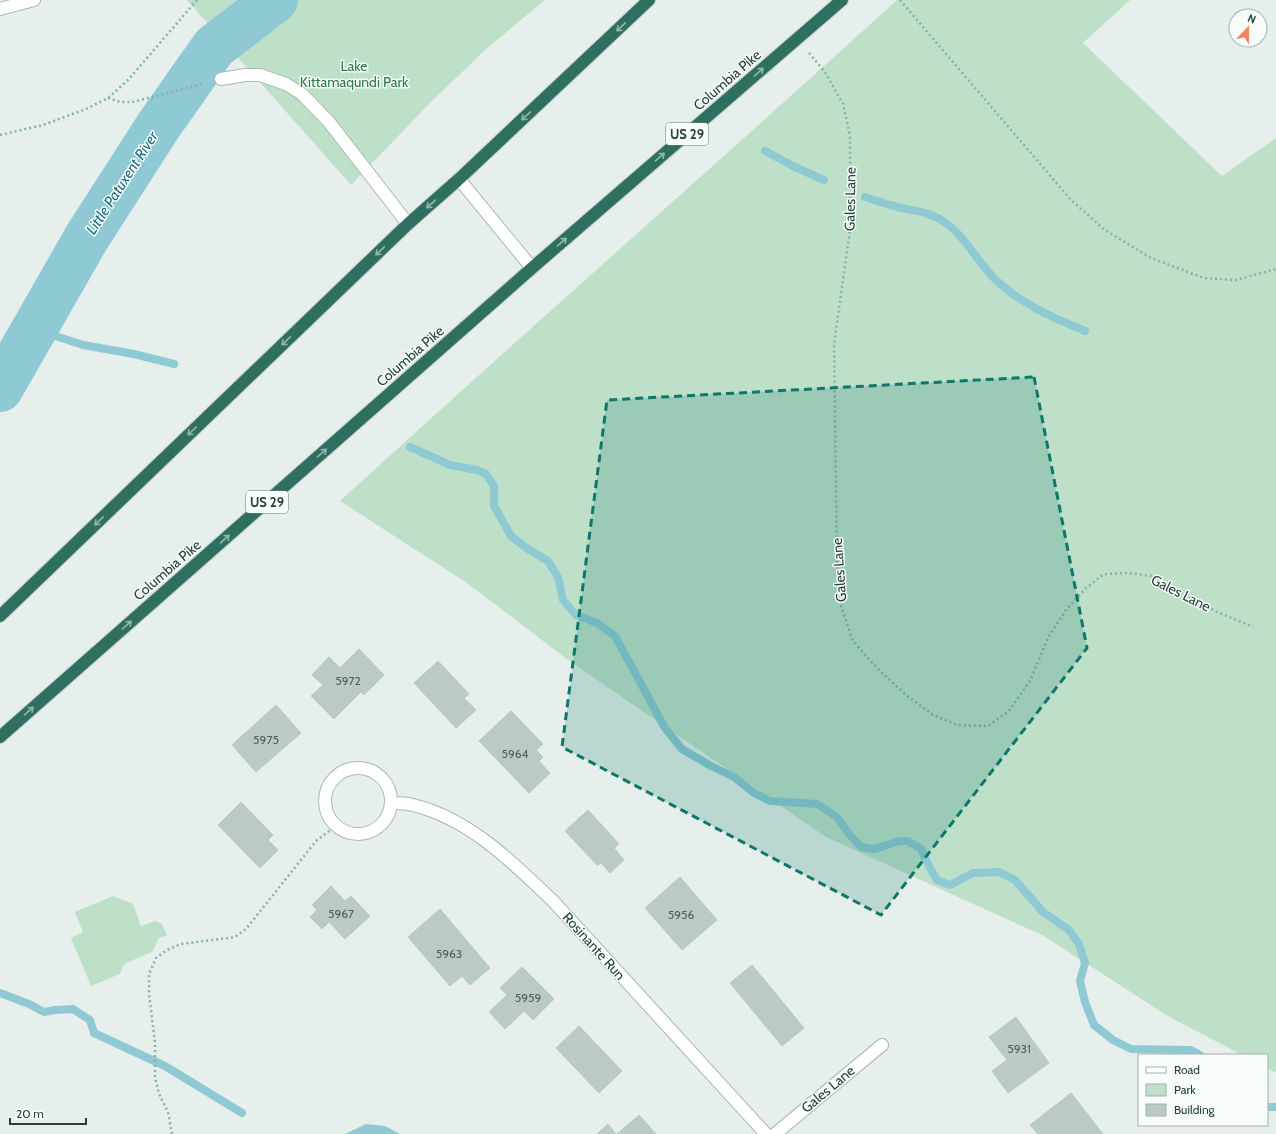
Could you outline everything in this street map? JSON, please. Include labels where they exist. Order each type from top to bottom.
[{"type":"highway","points":[[0,616],[408,224],[459,179],[650,0]]},
{"type":"highway","name":"Columbia Pike","points":[[0,737],[532,268],[842,0]]},
{"type":"street","points":[[0,9],[34,0]]},
{"type":"street","points":[[221,79],[245,75],[260,75],[286,84],[302,94],[329,122],[408,224]]},
{"type":"street","points":[[459,179],[532,268]]},
{"type":"street","points":[[353,768],[368,770],[380,776],[387,786],[391,803],[389,814],[384,822],[376,830],[364,834],[348,833],[336,826],[328,816],[325,801],[327,788],[333,779],[343,772],[353,768]]},
{"type":"street","name":"Rosinante Run","points":[[391,803],[412,805],[438,813],[494,846],[553,901],[766,1134]]},
{"type":"street","name":"Gales Lane","points":[[775,1134],[882,1044]]},
{"type":"path","points":[[0,135],[44,125],[108,98],[128,80],[197,0]]},
{"type":"path","points":[[900,0],[1007,127],[1071,200],[1105,230],[1151,258],[1204,278],[1236,280],[1276,269]]},
{"type":"path","name":"Gales Lane","points":[[797,39],[825,72],[843,104],[850,136],[851,224],[834,344],[837,560],[840,603],[853,641],[877,668],[906,694],[933,715],[956,725],[988,726],[1009,711],[1030,681],[1048,638],[1066,610],[1086,588],[1104,574],[1128,573],[1152,576],[1215,611],[1253,627]]},
{"type":"path","points":[[108,98],[120,102],[132,102],[221,79]]},
{"type":"path","points":[[172,1134],[168,1112],[159,1094],[155,1077],[155,1043],[149,994],[149,974],[156,958],[167,950],[181,944],[235,936],[246,929],[316,841],[336,826]]},
{"type":"highlighted area","points":[[1034,377],[1087,648],[881,915],[562,747],[607,400]]},
{"type":"green space","name":"Lake Kittamaqundi Park","points":[[187,0],[545,0],[485,50],[430,103],[351,185]]},
{"type":"green space","points":[[897,0],[1130,0],[1083,43],[1222,176],[1276,138],[1276,1073],[1268,1069],[1268,1054],[1240,1054],[1166,1015],[1044,936],[826,837],[568,660],[467,583],[340,501]]},
{"type":"green space","points":[[113,896],[133,904],[141,926],[155,921],[162,924],[167,935],[159,938],[152,952],[124,964],[120,974],[91,986],[71,938],[83,932],[75,912]]},
{"type":"water","points":[[366,1124],[385,1126],[400,1134],[345,1134]]},
{"type":"building","points":[[359,649],[384,675],[364,695],[361,692],[334,719],[311,696],[323,685],[312,675],[329,657],[340,668]]},
{"type":"building","points":[[438,661],[469,694],[464,698],[476,710],[456,728],[414,683]]},
{"type":"building","points":[[276,705],[301,733],[256,772],[232,745]]},
{"type":"building","points":[[511,711],[543,744],[536,750],[543,757],[539,761],[550,773],[529,793],[479,741]]},
{"type":"building","points":[[241,802],[273,835],[268,840],[278,850],[260,868],[218,825]]},
{"type":"building","points":[[588,810],[619,844],[614,848],[624,860],[610,873],[601,863],[597,865],[565,831]]},
{"type":"building","points":[[680,877],[717,920],[682,950],[645,908]]},
{"type":"building","points":[[331,886],[345,901],[351,896],[370,916],[345,939],[329,922],[322,929],[310,917],[317,910],[312,905]]},
{"type":"building","points":[[440,909],[490,968],[470,985],[462,976],[450,986],[408,937]]},
{"type":"building","points":[[752,965],[804,1028],[782,1046],[730,983]]},
{"type":"building","points":[[522,967],[554,999],[533,1020],[524,1011],[505,1029],[489,1012],[507,995],[500,988]]},
{"type":"building","points":[[1016,1017],[1049,1063],[1008,1093],[992,1071],[1007,1060],[989,1037]]},
{"type":"building","points":[[579,1026],[622,1071],[599,1093],[556,1048]]},
{"type":"building","points":[[1071,1093],[1103,1134],[1038,1134],[1030,1125]]},
{"type":"building","points":[[639,1115],[656,1134],[617,1134]]},
{"type":"building","points":[[608,1124],[616,1134],[597,1134]]},
{"type":"waterway","name":"Little Patuxent River","points":[[0,389],[87,237],[159,125],[214,47],[275,0]]},
{"type":"waterway","points":[[765,151],[824,180]]},
{"type":"waterway","points":[[865,197],[890,205],[926,213],[943,221],[958,234],[991,275],[1018,298],[1039,310],[1085,331]]},
{"type":"waterway","points":[[34,329],[83,345],[134,354],[174,364]]},
{"type":"waterway","points":[[410,447],[450,465],[477,470],[486,474],[494,486],[494,506],[511,536],[528,549],[548,561],[558,577],[563,600],[576,615],[597,623],[615,636],[665,728],[682,749],[711,766],[734,777],[754,793],[770,801],[817,804],[837,817],[849,834],[861,847],[875,849],[899,841],[908,841],[921,849],[937,880],[950,885],[973,873],[999,872],[1015,880],[1043,912],[1069,930],[1079,944],[1085,963],[1080,981],[1085,1002],[1094,1025],[1113,1040],[1131,1049],[1191,1050],[1198,1054]]},
{"type":"waterway","points":[[0,993],[29,1004],[44,1012],[73,1009],[90,1020],[94,1033],[165,1066],[242,1113]]},
{"type":"waterway","points":[[1268,1107],[1276,1107]]}]
